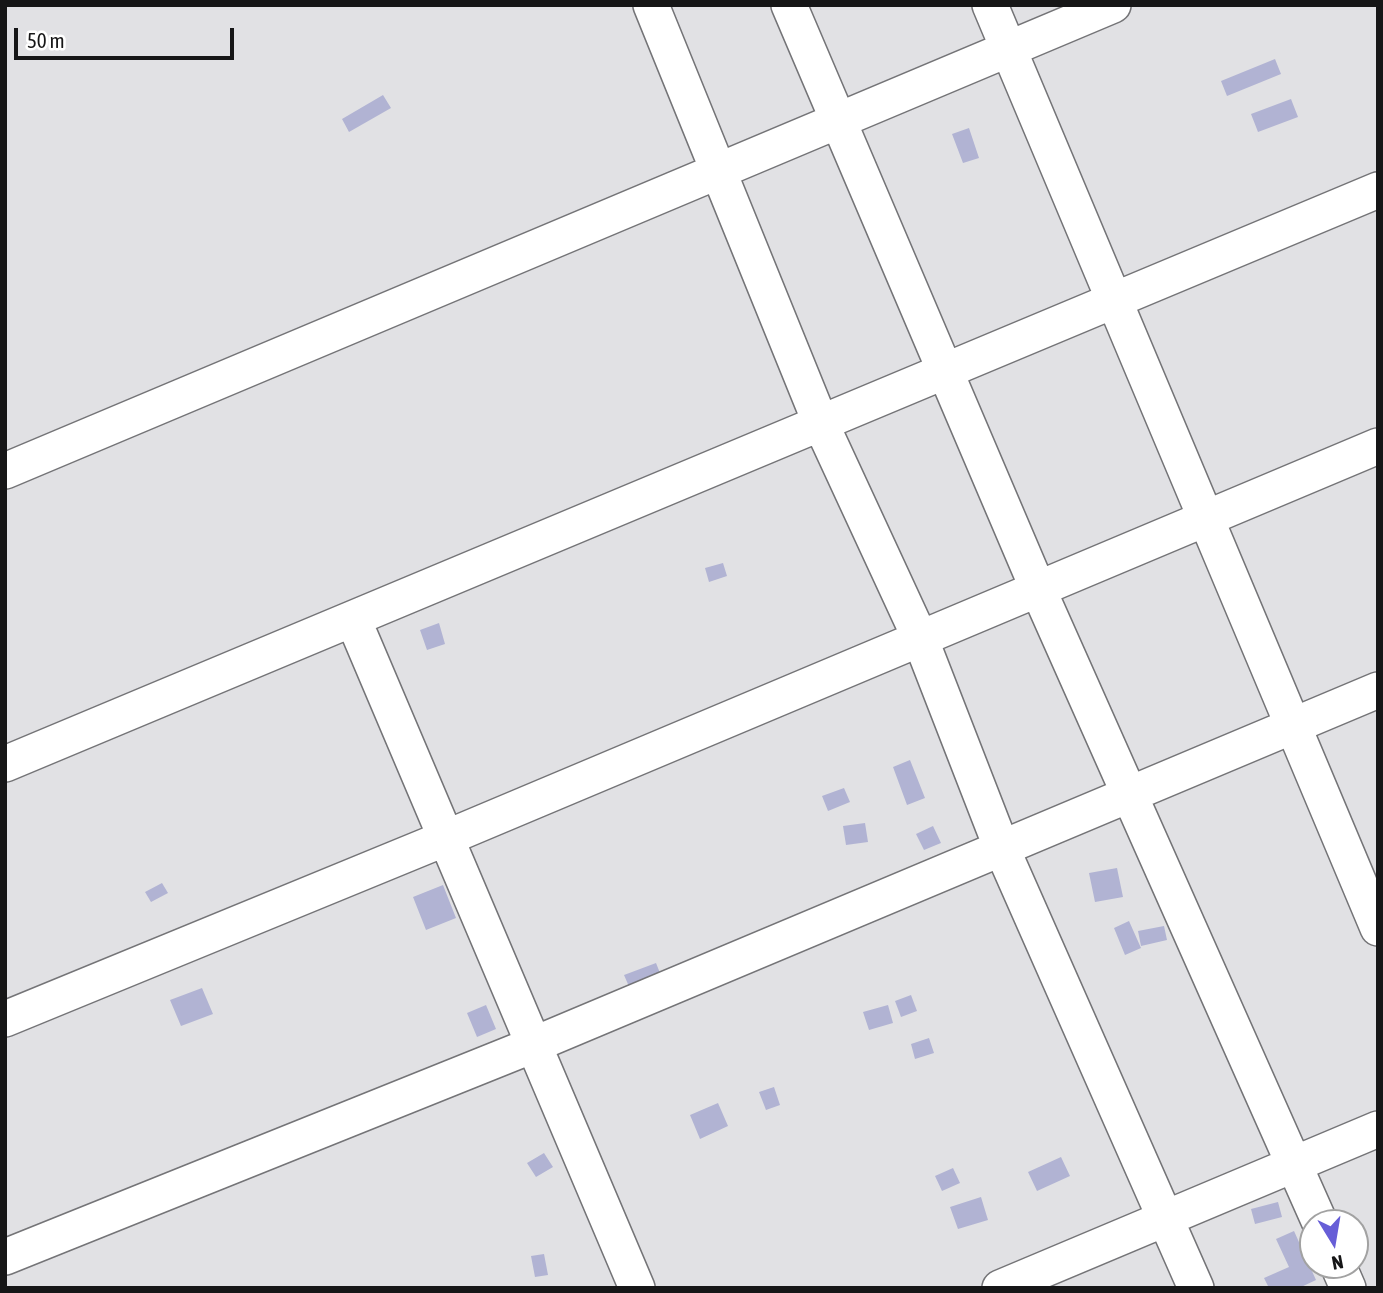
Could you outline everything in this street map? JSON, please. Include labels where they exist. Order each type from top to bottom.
[{"type":"street","points":[[651,5],[821,424],[920,638],[1002,849],[1196,1288]]},
{"type":"street","points":[[789,5],[1038,589],[1314,1209]]},
{"type":"street","points":[[990,5],[1378,928]]},
{"type":"street","points":[[5,471],[1114,5]]},
{"type":"street","points":[[5,764],[1378,190]]},
{"type":"street","points":[[5,1019],[446,838],[1378,446]]},
{"type":"street","points":[[353,619],[636,1288]]},
{"type":"street","points":[[5,1257],[533,1045],[1378,690]]},
{"type":"street","points":[[1000,1288],[1378,1129]]},
{"type":"building","points":[[1275,59],[1281,74],[1227,96],[1221,81]]},
{"type":"building","points":[[383,95],[391,108],[349,132],[342,119]]},
{"type":"building","points":[[1291,99],[1298,117],[1258,132],[1251,114]]},
{"type":"building","points":[[969,128],[979,158],[963,163],[952,134]]},
{"type":"building","points":[[723,563],[727,576],[709,582],[705,568]]},
{"type":"building","points":[[439,623],[445,644],[427,650],[420,630]]},
{"type":"building","points":[[910,760],[925,798],[907,805],[893,767]]},
{"type":"building","points":[[844,788],[850,802],[828,811],[822,796]]},
{"type":"building","points":[[865,823],[868,842],[846,845],[843,826]]},
{"type":"building","points":[[933,826],[941,843],[924,850],[916,834]]},
{"type":"building","points":[[1117,868],[1123,897],[1095,902],[1089,873]]},
{"type":"building","points":[[162,883],[168,893],[151,902],[145,892]]},
{"type":"building","points":[[443,885],[456,918],[426,930],[413,897]]},
{"type":"building","points":[[1129,921],[1141,948],[1125,955],[1114,928]]},
{"type":"building","points":[[1164,926],[1167,940],[1141,946],[1138,931]]},
{"type":"building","points":[[656,963],[662,978],[631,991],[624,975]]},
{"type":"building","points":[[202,988],[213,1014],[181,1026],[170,1000]]},
{"type":"building","points":[[911,995],[917,1011],[901,1017],[895,1001]]},
{"type":"building","points":[[486,1005],[496,1029],[477,1037],[467,1013]]},
{"type":"building","points":[[888,1005],[893,1023],[869,1030],[863,1012]]},
{"type":"building","points":[[929,1038],[934,1053],[915,1059],[911,1044]]},
{"type":"building","points":[[774,1087],[780,1105],[766,1110],[759,1092]]},
{"type":"building","points":[[718,1103],[728,1126],[700,1139],[690,1115]]},
{"type":"building","points":[[544,1153],[553,1167],[536,1177],[527,1163]]},
{"type":"building","points":[[1061,1157],[1070,1176],[1037,1191],[1028,1172]]},
{"type":"building","points":[[953,1168],[960,1183],[942,1191],[935,1176]]},
{"type":"building","points":[[981,1197],[988,1220],[958,1229],[950,1207]]},
{"type":"building","points":[[1278,1202],[1282,1217],[1255,1224],[1251,1209]]},
{"type":"building","points":[[1294,1231],[1299,1242],[1299,1279],[1316,1280],[1299,1288],[1269,1288],[1264,1278],[1289,1267],[1276,1239]]},
{"type":"building","points":[[544,1254],[548,1275],[535,1277],[531,1256]]}]
